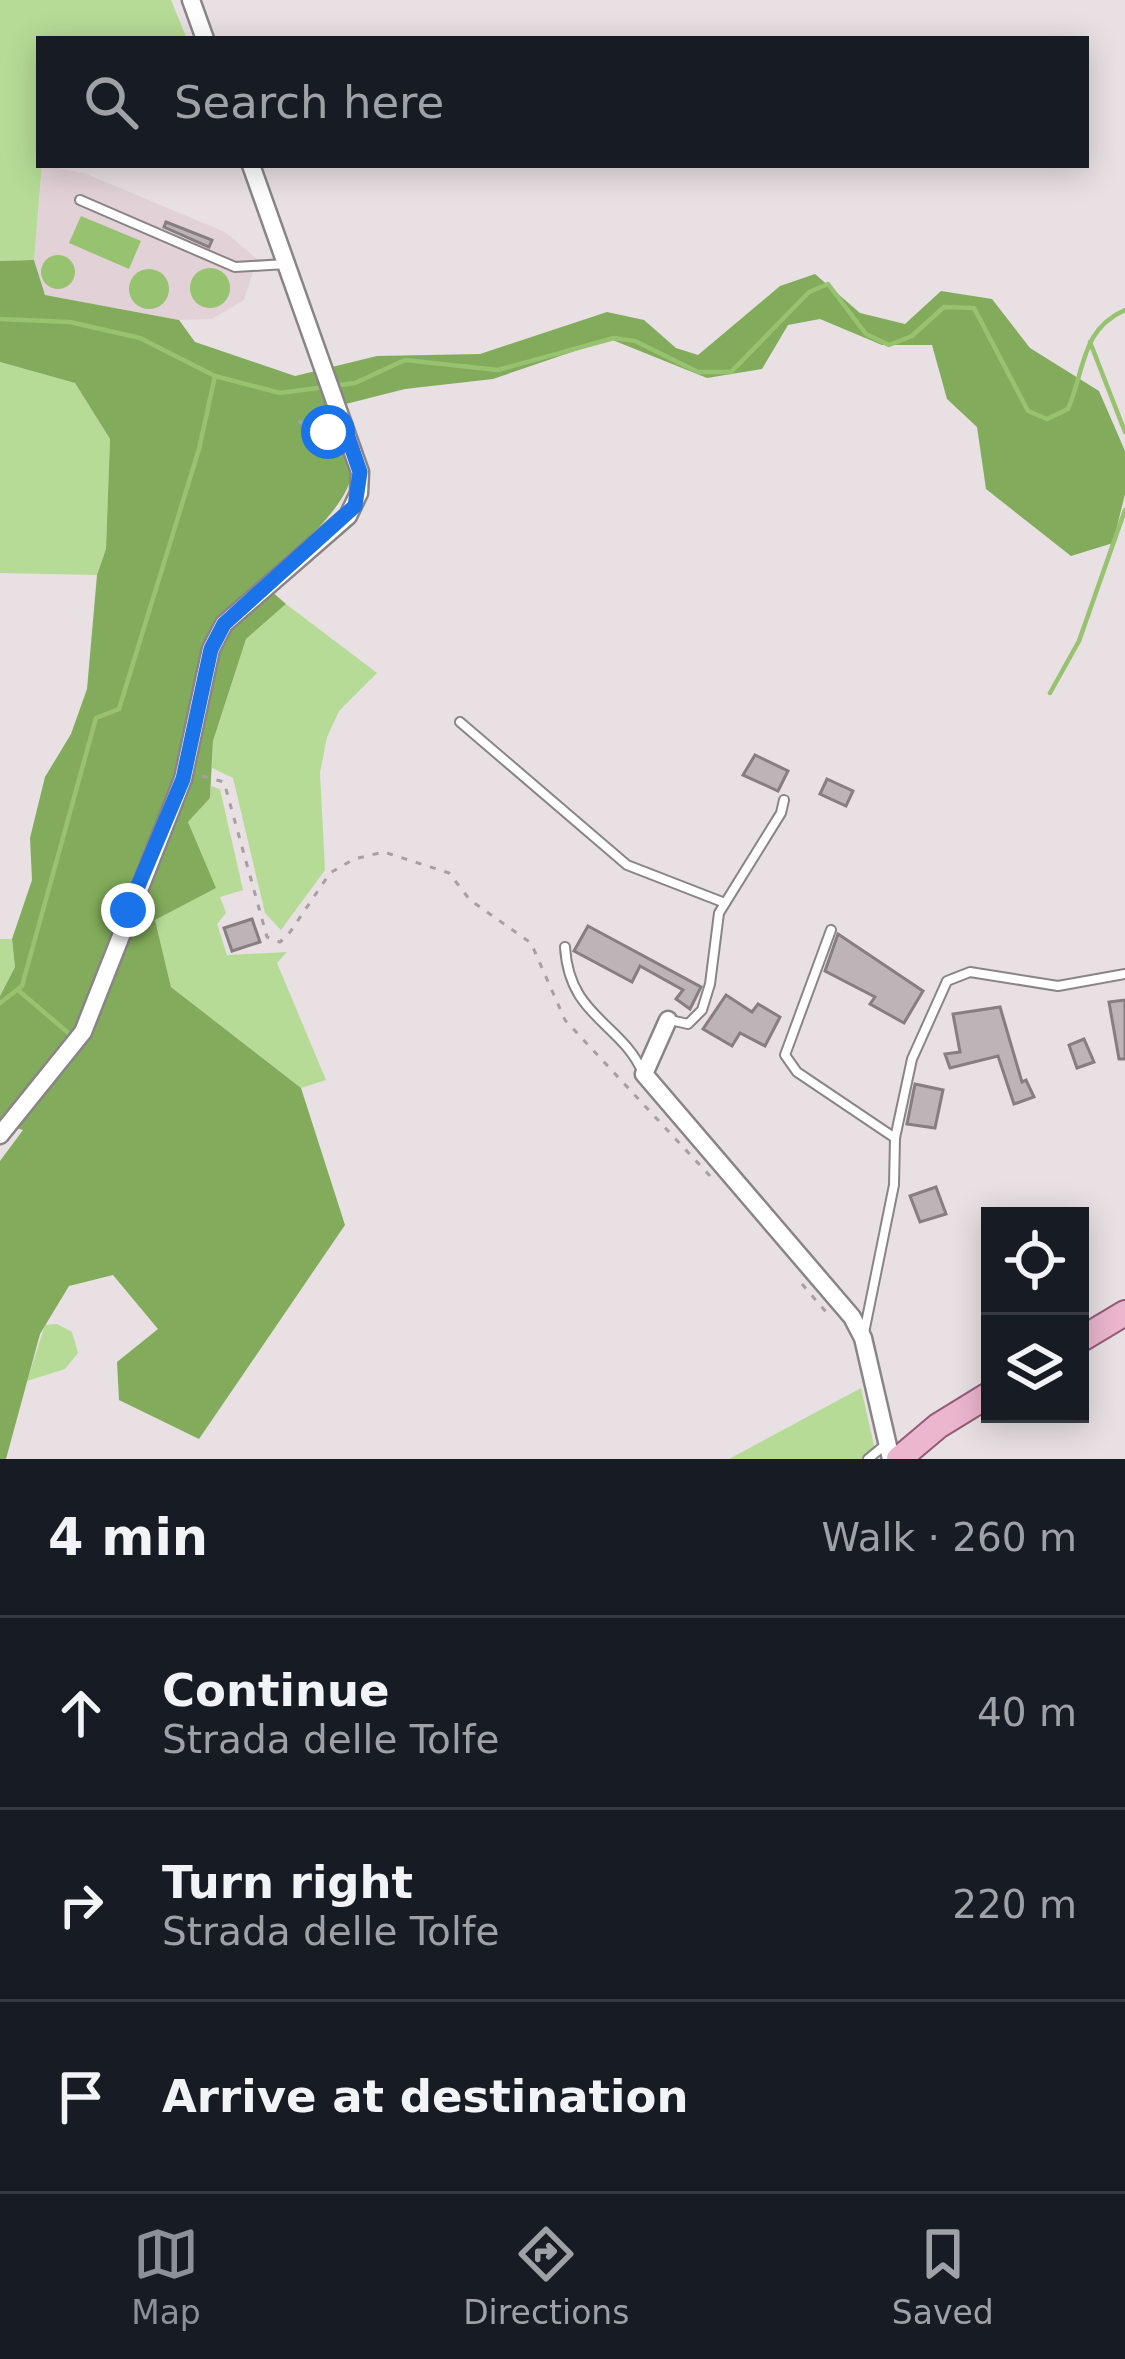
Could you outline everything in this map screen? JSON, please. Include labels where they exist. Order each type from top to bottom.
[{"type":"main road","points":[[1089,1335],[1125,1313]]},
{"type":"main road","points":[[892,1454],[981,1400]]},
{"type":"street","points":[[191,0],[205,36]]},
{"type":"street","points":[[0,1135],[83,1032],[183,779],[211,649],[224,624],[355,506],[360,472],[252,168]]},
{"type":"street","points":[[668,1020],[644,1075],[852,1317],[863,1338],[892,1454]]},
{"type":"lane","points":[[80,200],[235,267],[287,264]]},
{"type":"lane","points":[[460,722],[627,865],[724,903]]},
{"type":"lane","points":[[668,1020],[688,1024],[702,1010],[724,903],[781,813],[784,800]]},
{"type":"lane","points":[[831,930],[784,1055],[797,1072],[896,1138]]},
{"type":"lane","points":[[565,947],[566,971],[585,1009],[638,1060],[644,1075]]},
{"type":"lane","points":[[863,1338],[894,1185],[896,1138],[912,1059],[947,981],[970,972],[1058,986],[1125,974]]},
{"type":"lane","points":[[868,1459],[892,1454]]},
{"type":"path","points":[[298,421],[348,437]]},
{"type":"path","points":[[183,779],[218,777],[224,782],[257,918],[272,940],[288,935],[330,873],[354,859],[384,852],[448,873],[470,900],[531,943],[565,1020],[720,1187]]},
{"type":"path","points":[[793,1273],[837,1320]]},
{"type":"shaded area","points":[[0,0],[171,0],[186,36],[36,36],[36,168],[42,168],[34,260],[0,261]]},
{"type":"shaded area","points":[[42,168],[84,173],[225,232],[257,259],[244,300],[212,319],[179,320],[45,295],[34,260]]},
{"type":"shaded area","points":[[81,216],[141,241],[129,269],[69,243]]},
{"type":"shaded area","points":[[58,255],[70,260],[75,272],[70,284],[58,289],[46,284],[41,272],[46,260]]},
{"type":"shaded area","points":[[34,260],[45,295],[179,320],[195,342],[295,376],[377,356],[480,354],[607,312],[644,320],[676,348],[698,355],[780,286],[815,274],[860,313],[905,324],[941,291],[992,299],[1030,348],[1099,391],[1125,451],[1125,494],[1113,543],[1071,556],[986,489],[977,427],[947,399],[932,345],[882,345],[820,319],[788,325],[762,369],[707,378],[610,339],[493,379],[405,389],[326,409],[349,455],[351,477],[334,510],[262,583],[286,604],[246,639],[213,741],[210,798],[188,822],[216,888],[155,920],[171,987],[301,1088],[345,1225],[199,1439],[119,1400],[117,1362],[158,1329],[113,1275],[69,1286],[40,1334],[6,1459],[0,1459],[0,1161],[23,1130],[0,1123],[0,996],[15,967],[12,939],[32,880],[30,838],[45,777],[71,734],[87,689],[97,575],[106,549],[110,439],[75,383],[0,362],[0,261]]},
{"type":"shaded area","points":[[210,268],[224,274],[230,288],[224,302],[210,308],[196,302],[190,288],[196,274]]},
{"type":"shaded area","points":[[149,269],[163,275],[169,289],[163,303],[149,309],[135,303],[129,289],[135,275]]},
{"type":"shaded area","points":[[0,362],[75,383],[110,439],[106,549],[97,575],[0,573]]},
{"type":"shaded area","points":[[286,604],[377,673],[339,711],[327,737],[320,773],[325,870],[281,930],[265,913],[233,778],[212,768],[213,741],[246,639]]},
{"type":"shaded area","points":[[211,786],[220,789],[243,890],[220,897],[226,913],[217,924],[227,955],[287,952],[277,963],[326,1080],[301,1088],[171,987],[155,920],[215,888],[188,822],[210,798]]},
{"type":"shaded area","points":[[0,939],[12,939],[15,967],[0,996]]},
{"type":"shaded area","points":[[57,1324],[72,1332],[78,1353],[65,1369],[27,1381],[45,1325]]},
{"type":"shaded area","points":[[861,1388],[877,1459],[729,1459]]},
{"type":"building","points":[[166,222],[212,240],[209,247],[164,227]]},
{"type":"building","points":[[755,755],[788,771],[778,791],[743,775]]},
{"type":"building","points":[[827,779],[853,791],[846,806],[820,794]]},
{"type":"building","points":[[252,919],[260,942],[232,951],[224,928]]},
{"type":"building","points":[[588,926],[701,987],[690,1009],[676,999],[683,990],[640,966],[632,982],[574,951]]},
{"type":"building","points":[[838,934],[923,991],[904,1023],[870,1004],[875,997],[825,971]]},
{"type":"building","points":[[726,995],[752,1012],[758,1004],[780,1017],[765,1046],[740,1033],[732,1046],[703,1029]]},
{"type":"building","points":[[1125,1000],[1125,1059],[1119,1059],[1109,1002]]},
{"type":"building","points":[[1000,1007],[1022,1082],[1026,1080],[1034,1097],[1014,1104],[998,1056],[950,1068],[945,1054],[960,1052],[953,1014]]},
{"type":"building","points":[[1084,1039],[1094,1062],[1077,1068],[1069,1045]]},
{"type":"building","points":[[915,1084],[943,1090],[935,1128],[907,1124]]},
{"type":"building","points":[[936,1187],[946,1214],[920,1222],[910,1196]]},
{"type":"waterway","points":[[0,319],[70,322],[140,338],[215,376],[280,393],[355,383],[405,360],[498,370],[614,338],[635,341],[698,372],[731,372],[809,292],[828,284],[866,334],[889,345],[912,336],[944,307],[974,308],[1028,411],[1047,419],[1068,409],[1092,339],[1125,310]]},
{"type":"waterway","points":[[1090,342],[1125,432]]},
{"type":"waterway","points":[[0,1003],[22,986],[96,718],[119,709],[199,449],[215,376]]},
{"type":"waterway","points":[[1050,693],[1079,641],[1125,510]]},
{"type":"waterway","points":[[18,990],[72,1036]]},
{"type":"route","points":[[128,910],[183,779],[211,649],[224,624],[355,506],[360,472],[348,437],[328,432]]}]
